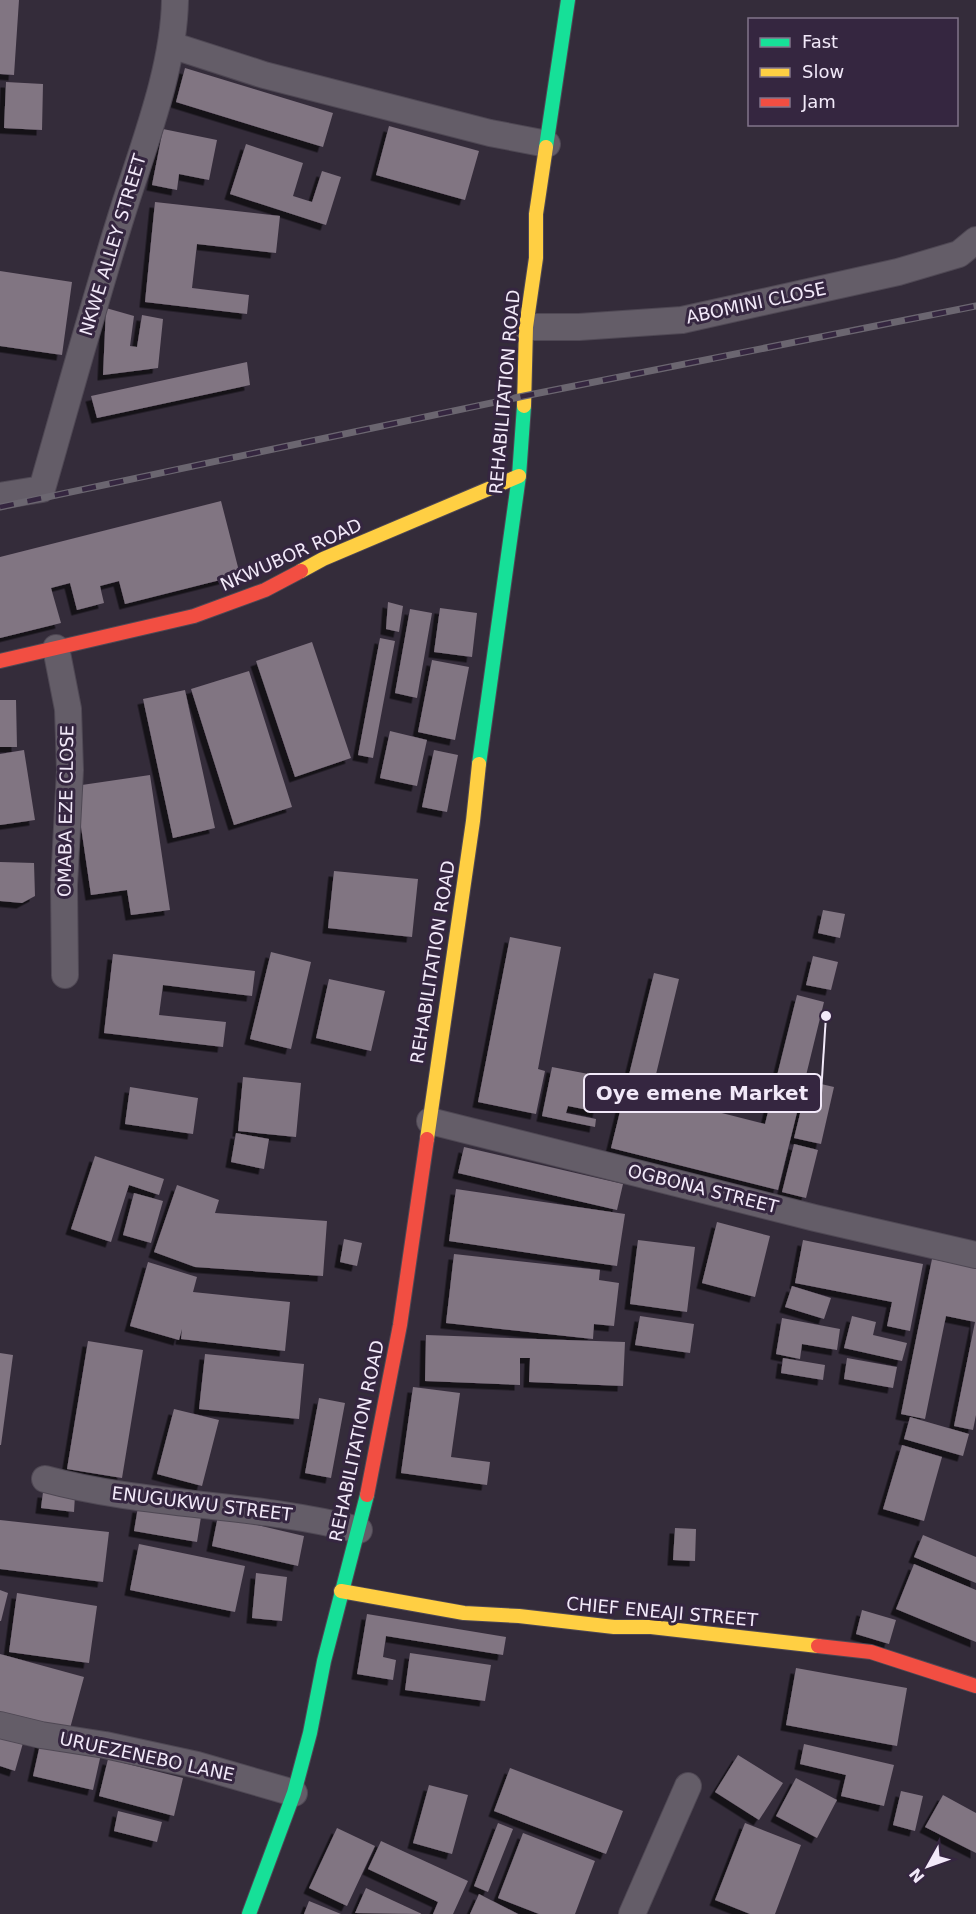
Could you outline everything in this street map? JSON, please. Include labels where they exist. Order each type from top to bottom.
[{"type":"main road","name":"REHABILITATION ROAD","points":[[249,1914],[294,1792],[310,1733],[324,1661],[359,1530],[400,1325],[519,476],[523,439],[526,327],[536,258],[536,214],[568,0]]},
{"type":"main road","name":"NKWUBOR ROAD","points":[[0,661],[194,616],[265,590],[323,559],[519,476]]},
{"type":"main road","name":"CHIEF ENEAJI STREET","points":[[341,1591],[464,1614],[614,1627],[651,1627],[871,1652],[976,1686]]},
{"type":"street","name":"NKWE ALLEY STREET","points":[[0,496],[42,489],[88,323],[158,96],[171,45],[175,0]]},
{"type":"street","points":[[171,45],[264,75],[490,133],[547,144]]},
{"type":"street","name":"ABOMINI CLOSE","points":[[526,327],[579,327],[682,320],[898,272],[959,254],[976,240]]},
{"type":"street","name":"OMABA EZE CLOSE","points":[[56,648],[68,709],[70,770],[64,885],[65,975]]},
{"type":"street","name":"OGBONA STREET","points":[[430,1121],[815,1218],[976,1255]]},
{"type":"street","name":"ENUGUKWU STREET","points":[[45,1479],[70,1486],[138,1496],[318,1519],[359,1530]]},
{"type":"street","name":"URUEZENEBO LANE","points":[[0,1725],[197,1765],[294,1792]]},
{"type":"street","points":[[632,1914],[688,1786]]},
{"type":"building","points":[[0,0],[19,0],[14,75],[0,74]]},
{"type":"building","points":[[185,68],[333,113],[323,147],[176,102]]},
{"type":"building","points":[[6,82],[43,84],[42,130],[4,128]]},
{"type":"building","points":[[389,126],[479,151],[465,200],[376,175]]},
{"type":"building","points":[[163,129],[217,140],[209,180],[179,174],[177,190],[152,185]]},
{"type":"building","points":[[246,144],[303,163],[293,196],[312,202],[322,171],[341,177],[326,225],[230,194]]},
{"type":"building","points":[[155,202],[280,216],[276,253],[197,244],[192,288],[249,295],[247,314],[145,302]]},
{"type":"building","points":[[0,271],[72,282],[62,355],[0,346]]},
{"type":"building","points":[[106,308],[134,316],[130,346],[137,347],[142,315],[163,319],[158,368],[103,375]]},
{"type":"building","points":[[247,362],[250,385],[97,418],[91,396]]},
{"type":"building","points":[[221,501],[240,575],[125,604],[119,581],[100,586],[104,603],[77,610],[70,583],[51,588],[61,623],[0,638],[0,557]]},
{"type":"building","points":[[388,602],[403,606],[399,632],[386,629]]},
{"type":"building","points":[[440,608],[477,613],[472,657],[434,652]]},
{"type":"building","points":[[410,609],[432,613],[417,698],[395,693]]},
{"type":"building","points":[[380,638],[395,641],[373,758],[358,755]]},
{"type":"building","points":[[312,642],[351,758],[295,777],[256,661]]},
{"type":"building","points":[[432,660],[469,667],[455,740],[418,732]]},
{"type":"building","points":[[249,671],[292,807],[234,825],[191,689]]},
{"type":"building","points":[[185,690],[215,828],[173,838],[143,699]]},
{"type":"building","points":[[0,700],[16,700],[17,747],[0,747]]},
{"type":"building","points":[[390,731],[427,740],[417,786],[380,778]]},
{"type":"building","points":[[24,750],[35,820],[0,825],[0,754]]},
{"type":"building","points":[[434,750],[458,755],[447,812],[422,807]]},
{"type":"building","points":[[150,775],[170,910],[131,915],[127,890],[91,895],[75,786]]},
{"type":"building","points":[[0,862],[34,863],[35,896],[22,903],[0,901]]},
{"type":"building","points":[[334,871],[418,879],[412,937],[328,928]]},
{"type":"building","points":[[823,910],[845,914],[840,938],[818,933]]},
{"type":"building","points":[[510,937],[561,947],[538,1069],[545,1071],[536,1114],[478,1102]]},
{"type":"building","points":[[271,952],[311,962],[291,1049],[250,1039]]},
{"type":"building","points":[[113,954],[255,971],[252,996],[163,985],[159,1015],[226,1022],[223,1047],[104,1033]]},
{"type":"building","points":[[813,956],[838,962],[831,990],[806,985]]},
{"type":"building","points":[[654,973],[679,979],[651,1095],[765,1124],[797,995],[824,1002],[778,1190],[611,1148]]},
{"type":"building","points":[[329,979],[385,991],[371,1051],[316,1038]]},
{"type":"building","points":[[552,1067],[604,1077],[598,1112],[568,1106],[566,1113],[596,1119],[595,1127],[542,1116]]},
{"type":"building","points":[[243,1077],[301,1083],[296,1137],[238,1131]]},
{"type":"building","points":[[808,1081],[834,1087],[821,1144],[794,1138]]},
{"type":"building","points":[[130,1087],[198,1098],[193,1134],[125,1124]]},
{"type":"building","points":[[236,1133],[269,1139],[264,1169],[231,1162]]},
{"type":"building","points":[[794,1144],[818,1150],[806,1198],[782,1192]]},
{"type":"building","points":[[464,1147],[623,1184],[617,1210],[458,1173]]},
{"type":"building","points":[[95,1156],[164,1179],[159,1195],[129,1185],[111,1242],[71,1229]]},
{"type":"building","points":[[177,1185],[219,1200],[215,1213],[327,1221],[323,1276],[195,1267],[154,1252]]},
{"type":"building","points":[[456,1189],[625,1214],[617,1266],[449,1241]]},
{"type":"building","points":[[134,1193],[163,1201],[151,1243],[123,1235]]},
{"type":"building","points":[[717,1222],[770,1236],[755,1297],[702,1283]]},
{"type":"building","points":[[344,1239],[362,1243],[357,1266],[340,1262]]},
{"type":"building","points":[[638,1240],[695,1247],[687,1312],[630,1304]]},
{"type":"building","points":[[803,1240],[923,1264],[910,1331],[887,1326],[892,1302],[795,1283]]},
{"type":"building","points":[[454,1254],[600,1270],[599,1280],[619,1283],[614,1326],[594,1324],[593,1339],[446,1323]]},
{"type":"building","points":[[932,1259],[976,1268],[976,1415],[973,1430],[954,1426],[975,1322],[946,1316],[925,1419],[901,1414]]},
{"type":"building","points":[[148,1262],[197,1277],[193,1292],[290,1302],[285,1351],[181,1339],[182,1329],[179,1340],[130,1326]]},
{"type":"building","points":[[792,1286],[831,1298],[824,1319],[785,1307]]},
{"type":"building","points":[[640,1316],[694,1324],[690,1353],[635,1345]]},
{"type":"building","points":[[852,1316],[876,1322],[873,1335],[907,1343],[902,1361],[844,1348]]},
{"type":"building","points":[[782,1318],[840,1329],[837,1350],[802,1344],[800,1359],[776,1354]]},
{"type":"building","points":[[426,1335],[625,1342],[623,1386],[529,1382],[530,1358],[520,1358],[520,1385],[425,1381]]},
{"type":"building","points":[[88,1341],[143,1350],[122,1478],[67,1469]]},
{"type":"building","points":[[0,1353],[13,1355],[1,1445],[0,1445]]},
{"type":"building","points":[[205,1354],[304,1364],[299,1419],[199,1409]]},
{"type":"building","points":[[783,1358],[825,1365],[823,1380],[781,1373]]},
{"type":"building","points":[[847,1358],[897,1367],[893,1388],[844,1379]]},
{"type":"building","points":[[413,1387],[460,1393],[451,1457],[490,1462],[487,1485],[401,1473]]},
{"type":"building","points":[[319,1398],[345,1403],[331,1478],[305,1473]]},
{"type":"building","points":[[174,1409],[219,1420],[202,1486],[157,1474]]},
{"type":"building","points":[[910,1417],[969,1434],[963,1456],[904,1439]]},
{"type":"building","points":[[902,1445],[942,1457],[924,1521],[883,1509]]},
{"type":"building","points":[[43,1492],[75,1495],[74,1512],[41,1508]]},
{"type":"building","points":[[138,1507],[201,1517],[197,1542],[134,1531]]},
{"type":"building","points":[[218,1516],[304,1536],[298,1566],[212,1546]]},
{"type":"building","points":[[0,1520],[109,1532],[103,1582],[0,1569]]},
{"type":"building","points":[[675,1528],[696,1529],[695,1561],[673,1560]]},
{"type":"building","points":[[923,1535],[976,1557],[976,1583],[914,1557]]},
{"type":"building","points":[[139,1544],[245,1566],[235,1612],[130,1590]]},
{"type":"building","points":[[914,1564],[976,1590],[976,1642],[896,1609]]},
{"type":"building","points":[[256,1573],[287,1577],[282,1621],[252,1618]]},
{"type":"building","points":[[0,1590],[8,1593],[1,1621],[0,1621]]},
{"type":"building","points":[[17,1593],[97,1606],[89,1663],[9,1652]]},
{"type":"building","points":[[862,1610],[896,1620],[889,1644],[856,1634]]},
{"type":"building","points":[[367,1614],[506,1637],[503,1655],[386,1636],[383,1657],[396,1660],[393,1680],[357,1674]]},
{"type":"building","points":[[410,1653],[491,1665],[485,1701],[405,1690]]},
{"type":"building","points":[[0,1654],[84,1677],[69,1732],[0,1713]]},
{"type":"building","points":[[796,1668],[907,1688],[897,1746],[786,1725]]},
{"type":"building","points":[[0,1735],[23,1743],[15,1771],[0,1766]]},
{"type":"building","points":[[41,1740],[101,1754],[93,1790],[33,1776]]},
{"type":"building","points":[[804,1744],[894,1765],[884,1806],[841,1796],[846,1775],[800,1764]]},
{"type":"building","points":[[738,1755],[783,1783],[759,1820],[715,1792]]},
{"type":"building","points":[[108,1759],[183,1778],[174,1816],[99,1796]]},
{"type":"building","points":[[510,1768],[623,1811],[606,1854],[494,1811]]},
{"type":"building","points":[[796,1778],[837,1800],[817,1838],[776,1816]]},
{"type":"building","points":[[429,1785],[468,1795],[452,1854],[413,1843]]},
{"type":"building","points":[[901,1791],[923,1796],[915,1831],[893,1825]]},
{"type":"building","points":[[943,1795],[976,1813],[976,1853],[925,1827]]},
{"type":"building","points":[[118,1811],[162,1822],[157,1842],[114,1831]]},
{"type":"building","points":[[498,1823],[513,1829],[488,1892],[474,1886]]},
{"type":"building","points":[[745,1823],[801,1845],[775,1914],[750,1914],[715,1900]]},
{"type":"building","points":[[337,1828],[375,1846],[347,1906],[309,1888]]},
{"type":"building","points":[[523,1833],[595,1861],[575,1914],[539,1914],[498,1898]]},
{"type":"building","points":[[381,1841],[468,1881],[453,1914],[433,1914],[438,1902],[368,1869]]},
{"type":"building","points":[[366,1888],[422,1914],[355,1913]]},
{"type":"building","points":[[479,1894],[518,1914],[470,1914]]},
{"type":"building","points":[[309,1901],[341,1914],[304,1914]]},
{"type":"railway","points":[[0,507],[524,396],[976,306]]},
{"type":"traffic: fast","points":[[546,147],[568,0]]},
{"type":"traffic: fast","points":[[479,764],[519,476],[524,406]]},
{"type":"traffic: fast","points":[[249,1914],[294,1793],[310,1733],[324,1661],[367,1495]]},
{"type":"traffic: slow","points":[[524,406],[526,327],[536,258],[536,214],[546,147]]},
{"type":"traffic: slow","points":[[301,571],[323,559],[519,476]]},
{"type":"traffic: slow","points":[[427,1139],[473,821],[479,764]]},
{"type":"traffic: slow","points":[[341,1591],[464,1613],[519,1616],[614,1627],[651,1627],[818,1646]]},
{"type":"traffic: jam","points":[[0,661],[194,616],[265,590],[301,571]]},
{"type":"traffic: jam","points":[[367,1495],[400,1325],[427,1139]]},
{"type":"traffic: jam","points":[[818,1646],[871,1652],[976,1686]]},
{"type":"place","name":"Oye emene Market","points":[[826,1016]]}]
